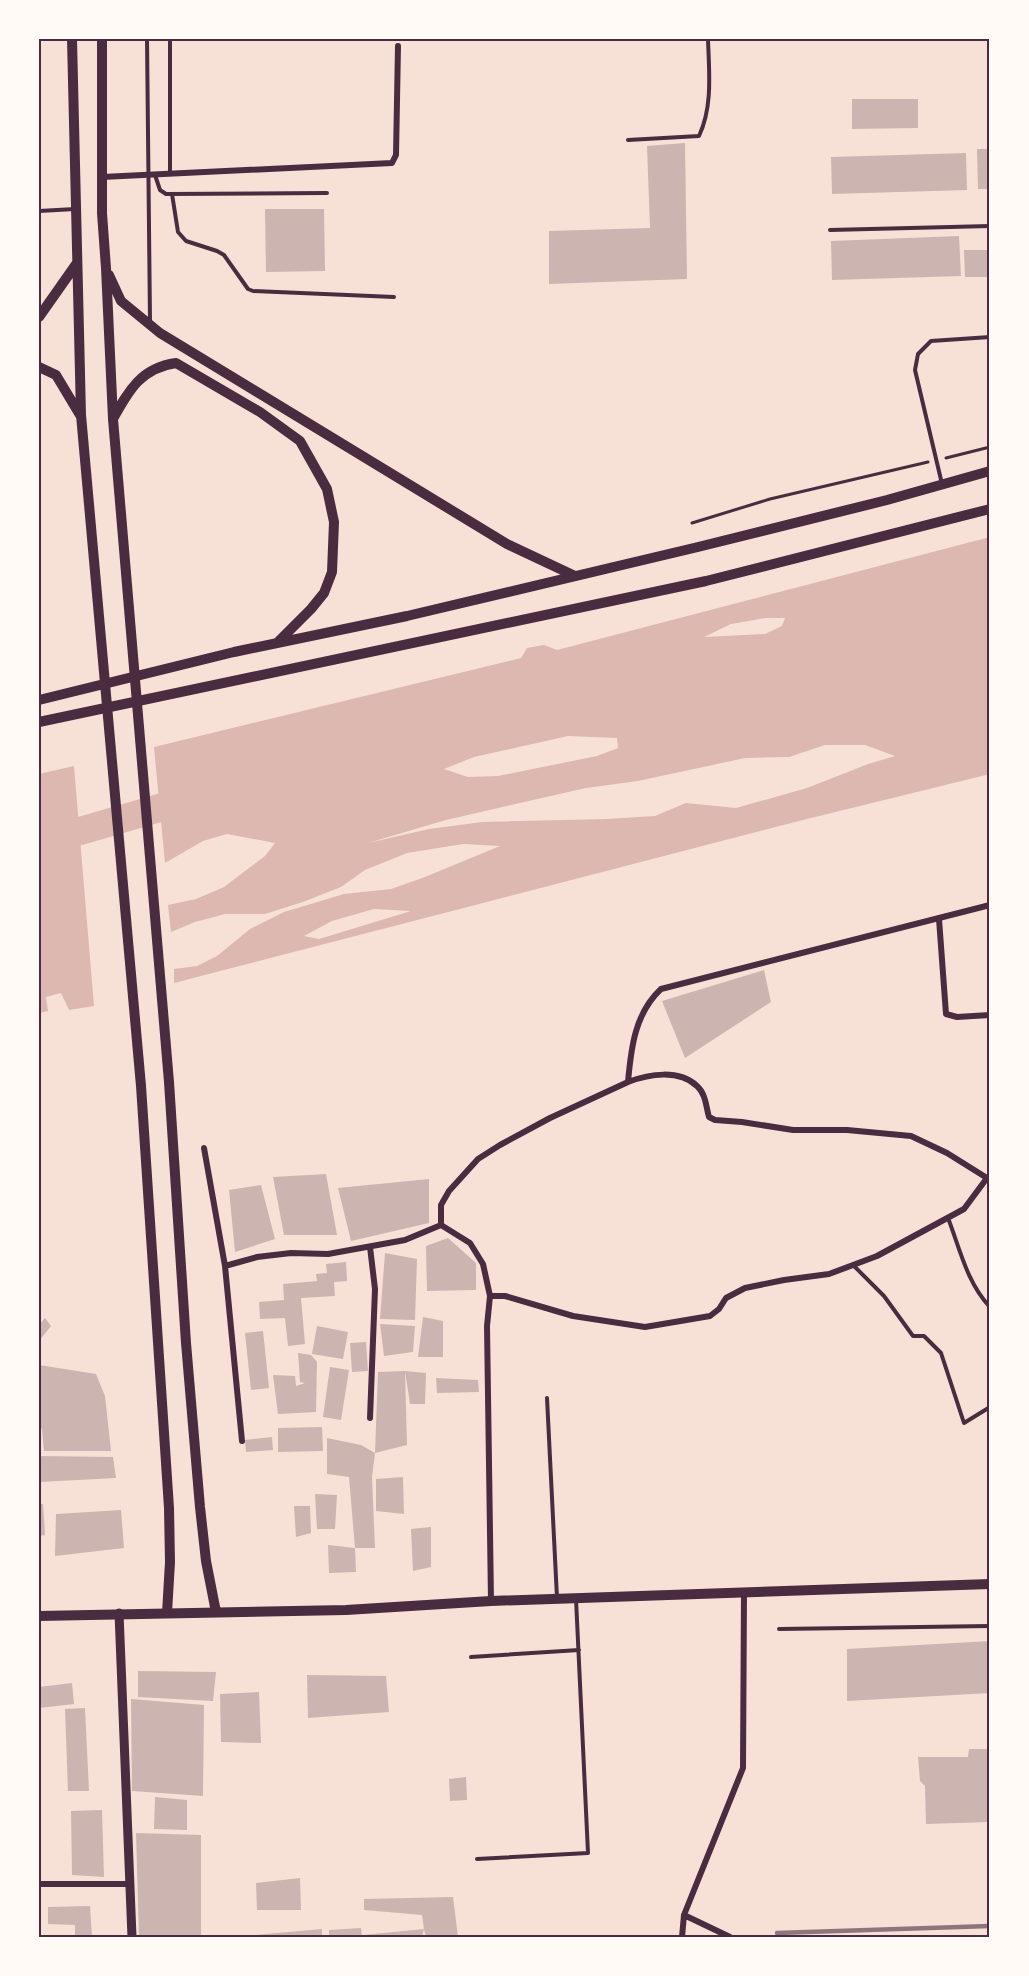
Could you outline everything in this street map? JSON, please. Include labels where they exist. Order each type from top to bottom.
[{"type":"main road","points":[[72,39],[81,415],[141,1086],[169,1508],[170,1563],[167,1613]]},
{"type":"main road","points":[[102,39],[102,213],[113,419],[169,1083],[186,1343],[199,1495],[206,1561],[216,1612]]},
{"type":"main road","points":[[39,317],[77,263]]},
{"type":"main road","points":[[106,268],[121,301],[160,333],[507,544],[575,576]]},
{"type":"main road","points":[[113,419],[129,390],[146,373],[165,364],[176,363],[260,412],[300,441],[327,489],[334,522],[332,572],[324,593],[277,642]]},
{"type":"main road","points":[[39,367],[56,375],[81,415]]},
{"type":"main road","points":[[39,700],[277,642],[407,616],[731,539],[990,471]]},
{"type":"main road","points":[[39,722],[706,581],[990,509]]},
{"type":"main road","points":[[39,1616],[346,1610],[492,1601],[990,1584]]},
{"type":"street","points":[[102,177],[392,163],[396,155],[398,46]]},
{"type":"street","points":[[628,1082],[631,1046],[650,999],[662,989],[990,905]]},
{"type":"street","points":[[939,919],[946,1014],[957,1017],[990,1015]]},
{"type":"street","points":[[441,1225],[441,1205],[449,1191],[478,1159],[500,1144],[550,1118],[645,1075],[672,1075],[697,1086],[705,1101],[709,1117],[715,1120],[793,1130],[847,1130],[911,1136],[947,1153],[988,1178],[964,1209],[877,1256],[829,1274],[745,1288],[726,1298],[719,1309],[710,1316],[645,1327],[573,1316],[505,1296],[490,1296]]},
{"type":"street","points":[[204,1148],[225,1266],[242,1441]]},
{"type":"street","points":[[225,1266],[257,1257],[291,1253],[328,1254],[370,1247],[405,1240],[441,1225]]},
{"type":"street","points":[[441,1225],[470,1243],[483,1264],[490,1296],[487,1326],[492,1601]]},
{"type":"street","points":[[370,1247],[375,1289],[370,1418]]},
{"type":"street","points":[[682,1937],[684,1915],[743,1768],[744,1592]]},
{"type":"street","points":[[119,1613],[132,1937]]},
{"type":"street","points":[[39,1884],[130,1884]]},
{"type":"street","points":[[684,1915],[730,1937]]},
{"type":"lane","points":[[147,39],[151,175],[150,324]]},
{"type":"lane","points":[[170,39],[170,174]]},
{"type":"lane","points":[[628,140],[699,136],[704,125],[709,99],[708,39]]},
{"type":"lane","points":[[151,175],[160,190],[166,194],[327,193]]},
{"type":"lane","points":[[172,194],[178,232],[186,241],[224,255],[248,289],[394,297]]},
{"type":"lane","points":[[39,211],[76,209]]},
{"type":"lane","points":[[830,230],[990,226]]},
{"type":"lane","points":[[942,485],[915,370],[918,354],[931,341],[990,338]]},
{"type":"lane","points":[[948,1218],[965,1268],[982,1299],[990,1307]]},
{"type":"lane","points":[[853,1265],[884,1296],[913,1336],[924,1336],[941,1353],[964,1423],[990,1407]]},
{"type":"lane","points":[[547,1398],[557,1599]]},
{"type":"lane","points":[[477,1859],[588,1852],[576,1598]]},
{"type":"lane","points":[[778,1629],[990,1626]]},
{"type":"lane","points":[[471,1657],[579,1650]]},
{"type":"path","points":[[692,523],[771,499],[990,447]]},
{"type":"shaded area","points":[[990,537],[990,774],[803,820],[174,983],[174,969],[197,966],[217,956],[250,929],[284,912],[344,894],[391,889],[500,846],[463,844],[407,853],[365,870],[341,887],[303,902],[265,914],[225,914],[195,922],[171,932],[168,905],[196,899],[224,887],[265,856],[275,843],[227,834],[203,841],[165,863],[154,747],[521,658],[527,648],[544,645],[557,650]],"holes":[[[766,618],[785,618],[782,626],[765,634],[704,637],[731,624]],[[568,736],[617,738],[618,748],[597,756],[498,776],[468,777],[444,769],[474,757]],[[825,745],[865,745],[895,756],[807,788],[736,808],[686,803],[655,816],[482,822],[429,829],[368,843],[446,820],[586,788],[638,781],[745,758],[789,757]],[[374,909],[411,911],[319,939],[304,936],[332,921]]]},
{"type":"shaded area","points":[[74,766],[94,1006],[69,1010],[61,993],[46,997],[48,1011],[39,1013],[39,774]]},
{"type":"building","points":[[852,99],[918,99],[918,128],[852,129]]},
{"type":"building","points":[[685,143],[687,279],[549,284],[549,231],[650,228],[647,146]]},
{"type":"building","points":[[977,149],[990,149],[990,189],[978,189]]},
{"type":"building","points":[[966,153],[967,190],[832,194],[831,157]]},
{"type":"building","points":[[265,209],[324,209],[325,271],[266,272]]},
{"type":"building","points":[[959,236],[961,276],[832,280],[831,241]]},
{"type":"building","points":[[964,250],[990,250],[990,277],[965,277]]},
{"type":"building","points":[[764,970],[771,1002],[685,1058],[662,1001]]},
{"type":"building","points":[[326,1174],[337,1235],[284,1235],[273,1177]]},
{"type":"building","points":[[429,1179],[429,1223],[351,1241],[338,1188]]},
{"type":"building","points":[[261,1185],[275,1239],[235,1252],[229,1190]]},
{"type":"building","points":[[448,1238],[476,1263],[476,1290],[427,1291],[426,1246]]},
{"type":"building","points":[[385,1253],[417,1259],[415,1320],[380,1319]]},
{"type":"building","points":[[346,1262],[347,1281],[334,1282],[335,1296],[301,1298],[305,1344],[288,1346],[285,1318],[260,1319],[259,1302],[284,1300],[283,1284],[317,1281],[316,1274],[327,1273],[326,1264]]},
{"type":"building","points":[[423,1317],[443,1321],[443,1357],[418,1357]]},
{"type":"building","points":[[45,1318],[51,1326],[39,1341],[39,1325]]},
{"type":"building","points":[[380,1324],[415,1326],[413,1352],[384,1356]]},
{"type":"building","points":[[317,1326],[348,1332],[343,1359],[312,1354]]},
{"type":"building","points":[[263,1331],[269,1388],[251,1390],[245,1333]]},
{"type":"building","points":[[366,1342],[368,1371],[352,1372],[350,1343]]},
{"type":"building","points":[[298,1353],[311,1355],[317,1362],[316,1412],[278,1414],[273,1375],[295,1376],[296,1386],[305,1383],[300,1382]]},
{"type":"building","points":[[39,1365],[96,1374],[105,1396],[111,1451],[44,1451],[42,1429],[39,1426]]},
{"type":"building","points":[[330,1367],[349,1370],[341,1420],[323,1417]]},
{"type":"building","points":[[405,1371],[407,1445],[375,1453],[378,1372]]},
{"type":"building","points":[[405,1371],[426,1373],[425,1404],[410,1404]]},
{"type":"building","points":[[436,1378],[478,1380],[479,1392],[437,1393]]},
{"type":"building","points":[[322,1427],[323,1451],[278,1452],[278,1428]]},
{"type":"building","points":[[272,1437],[273,1450],[246,1452],[245,1440]]},
{"type":"building","points":[[327,1438],[361,1445],[375,1453],[372,1477],[375,1548],[355,1548],[349,1477],[327,1474]]},
{"type":"building","points":[[39,1456],[113,1457],[116,1478],[39,1482]]},
{"type":"building","points":[[403,1477],[404,1514],[376,1511],[376,1479]]},
{"type":"building","points":[[315,1494],[337,1495],[335,1529],[317,1529]]},
{"type":"building","points":[[39,1504],[43,1504],[45,1535],[39,1536]]},
{"type":"building","points":[[294,1506],[310,1506],[311,1533],[296,1537]]},
{"type":"building","points":[[121,1510],[124,1548],[55,1556],[56,1514]]},
{"type":"building","points":[[431,1527],[431,1567],[413,1571],[411,1529]]},
{"type":"building","points":[[328,1545],[355,1548],[356,1572],[329,1573]]},
{"type":"building","points":[[990,1641],[990,1693],[847,1701],[847,1649]]},
{"type":"building","points":[[138,1671],[216,1672],[213,1701],[138,1697]]},
{"type":"building","points":[[307,1675],[386,1676],[389,1712],[308,1718]]},
{"type":"building","points":[[72,1683],[74,1704],[39,1708],[39,1687]]},
{"type":"building","points":[[259,1692],[261,1743],[221,1742],[220,1694]]},
{"type":"building","points":[[131,1699],[204,1705],[203,1796],[132,1791]]},
{"type":"building","points":[[85,1708],[89,1791],[68,1791],[65,1709]]},
{"type":"building","points":[[969,1749],[990,1749],[990,1822],[926,1824],[925,1786],[920,1781],[918,1757],[968,1757]]},
{"type":"building","points":[[466,1777],[467,1800],[450,1801],[449,1779]]},
{"type":"building","points":[[155,1797],[187,1800],[187,1830],[154,1829]]},
{"type":"building","points":[[102,1810],[104,1877],[72,1875],[71,1811]]},
{"type":"building","points":[[136,1833],[201,1835],[201,1937],[139,1937]]},
{"type":"building","points":[[300,1878],[301,1910],[257,1910],[256,1883]]},
{"type":"building","points":[[453,1897],[458,1937],[426,1937],[422,1915],[364,1910],[364,1899]]},
{"type":"building","points":[[90,1906],[92,1937],[75,1937],[75,1925],[48,1924],[48,1907]]},
{"type":"building","points":[[361,1928],[362,1937],[329,1937],[329,1930]]},
{"type":"building","points":[[322,1929],[322,1937],[255,1937],[255,1935]]},
{"type":"building","points":[[424,1929],[422,1937],[363,1937],[363,1935]]},
{"type":"waterway","points":[[39,843],[197,797]]},
{"type":"railway","points":[[777,1933],[990,1926]]}]
